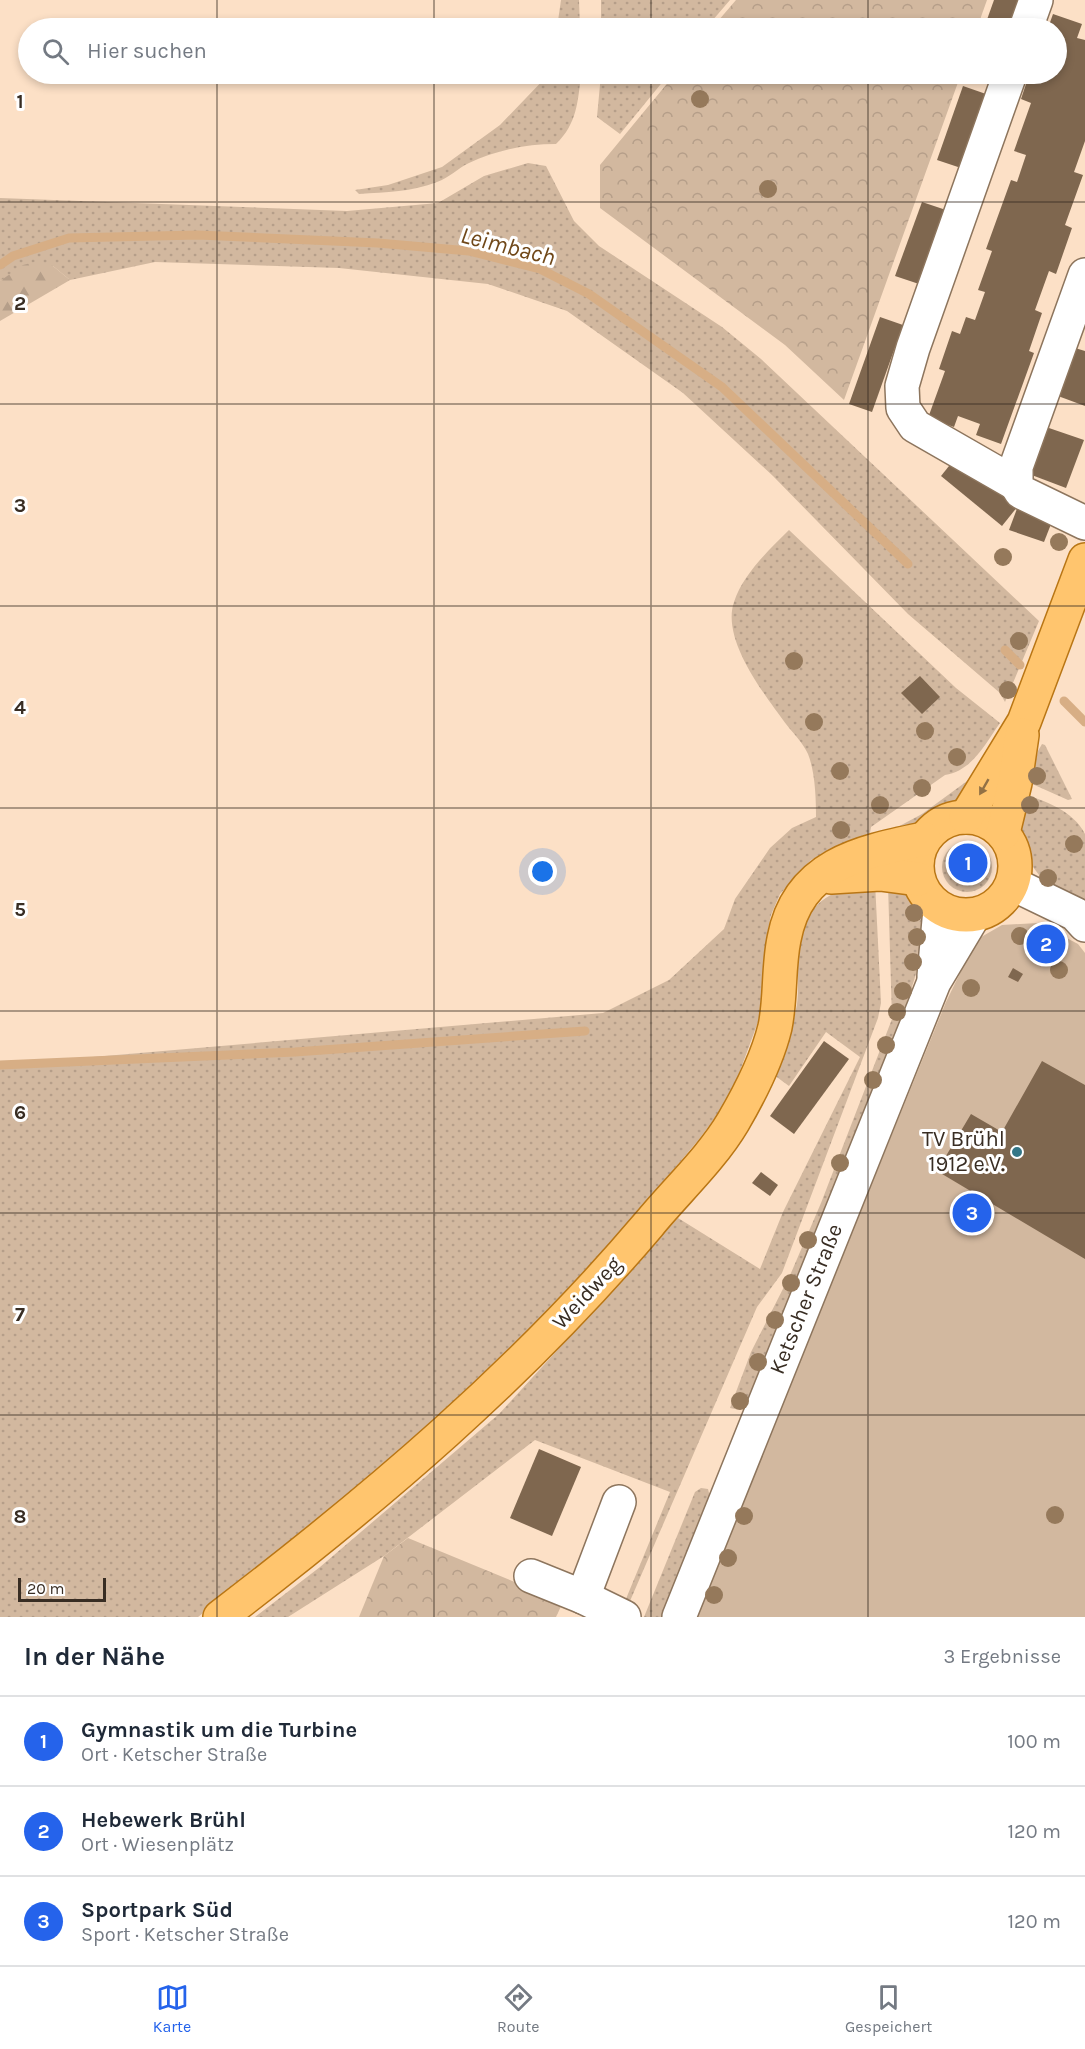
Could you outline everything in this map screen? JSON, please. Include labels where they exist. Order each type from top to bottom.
[{"type":"main road","points":[[966,817],[1027,700],[1085,560]]},
{"type":"main road","points":[[1003,833],[1015,783],[1027,700]]},
{"type":"main road","points":[[966,817],[986,821],[1003,833],[1012,849],[1016,866],[1013,884],[1004,899],[990,910],[961,916],[940,909],[926,895],[918,879],[916,866],[924,839],[935,828],[950,820],[966,817]]},
{"type":"main road","name":"Weidweg","points":[[220,1617],[312,1547],[453,1427],[608,1271],[732,1124],[764,1061],[774,1029],[781,988],[783,942],[790,914],[798,900],[833,866],[852,856],[924,839]]},
{"type":"main road","points":[[820,878],[880,873],[918,879]]},
{"type":"street","points":[[1030,18],[1036,0]]},
{"type":"street","points":[[1006,84],[913,348],[902,386],[903,408],[915,426],[1016,483]]},
{"type":"street","points":[[1085,274],[1016,467],[1016,483],[1021,492],[1085,523]]},
{"type":"street","points":[[1013,884],[1075,914],[1085,925]]},
{"type":"street","points":[[934,982],[940,909]]},
{"type":"street","points":[[934,982],[974,915]]},
{"type":"street","name":"Ketscher Straße","points":[[679,1617],[934,982]]},
{"type":"street","points":[[583,1597],[619,1502]]},
{"type":"street","points":[[531,1576],[624,1617]]},
{"type":"green space","points":[[561,0],[579,0],[580,18],[558,18]]},
{"type":"green space","points":[[601,0],[730,0],[715,18],[601,18]]},
{"type":"green space","points":[[736,0],[987,0],[981,18],[721,18]]},
{"type":"green space","points":[[539,84],[580,84],[572,120],[556,144],[501,151],[480,158],[441,180],[418,188],[359,194],[355,190],[388,185],[442,167],[500,125]]},
{"type":"green space","points":[[600,84],[661,84],[620,134],[597,117]]},
{"type":"green space","points":[[667,84],[957,84],[844,400],[785,345],[600,208],[600,165]]},
{"type":"green space","points":[[528,163],[546,166],[574,221],[599,246],[722,327],[761,359],[1039,621],[1005,702],[1000,693],[908,614],[773,476],[683,393],[567,311],[488,284],[339,268],[155,262],[70,280],[53,266],[0,281],[0,198],[347,211],[438,203],[484,176]]},
{"type":"green space","points":[[39,261],[53,266],[70,280],[0,321],[0,281],[23,265]]},
{"type":"green space","points":[[789,530],[956,688],[1000,723],[983,748],[963,768],[945,775],[871,827],[869,839],[835,848],[811,860],[780,894],[771,915],[766,939],[763,998],[758,1022],[730,1098],[700,1138],[587,1273],[445,1415],[269,1562],[198,1617],[0,1617],[0,1065],[603,1013],[669,980],[724,929],[735,899],[770,848],[792,828],[816,817],[814,777],[808,754],[747,666],[739,650],[732,617],[734,602],[744,582],[757,563]]},
{"type":"green space","points":[[1042,744],[1045,745],[1072,799],[1068,800],[1030,783]]},
{"type":"green space","points":[[974,776],[965,796],[922,823],[892,830],[922,814]]},
{"type":"green space","points":[[1020,793],[1057,807],[1074,819],[1085,834],[1085,904],[1039,875],[1033,867],[1031,851],[1017,821]]},
{"type":"green space","points":[[972,842],[985,849],[991,857],[991,877],[985,885],[977,891],[962,892],[949,885],[943,877],[942,862],[949,849],[957,843]]},
{"type":"green space","points":[[875,882],[881,1003],[878,1018],[782,1273],[757,1307],[627,1608],[621,1611],[670,1492],[535,1440],[384,1556],[288,1617],[255,1617],[320,1567],[499,1414],[678,1218],[760,1269],[783,1212],[860,1057],[826,1032],[789,1086],[774,1075],[795,1013],[798,998],[798,958],[805,924],[811,912],[830,896],[843,890]]},
{"type":"green space","points":[[888,885],[912,896],[922,912],[924,937],[914,982],[750,1401],[740,1410],[730,1408],[751,1352],[791,1273],[821,1203],[892,1019]]},
{"type":"green space","points":[[1038,923],[1078,944],[1085,953],[1085,1617],[695,1617],[946,1002],[976,940],[1002,925]]},
{"type":"green space","points":[[701,1488],[708,1489],[710,1497],[663,1617],[644,1617],[695,1492]]},
{"type":"green space","points":[[408,1538],[563,1602],[556,1617],[359,1617],[384,1556]]},
{"type":"building","points":[[994,0],[1021,0],[1015,18],[988,18]]},
{"type":"building","points":[[1053,14],[1065,18],[1052,18]]},
{"type":"building","points":[[1067,19],[1082,24],[1077,38],[1085,40],[1085,141],[1074,172],[1083,175],[1065,225],[1072,228],[1056,274],[1049,271],[1035,310],[1042,313],[1029,351],[1034,353],[1001,444],[976,435],[980,424],[958,416],[954,427],[928,418],[945,371],[939,369],[952,331],[960,334],[966,317],[975,320],[985,292],[978,290],[992,251],[986,249],[1011,180],[1017,182],[1026,155],[1014,151],[1031,103],[1021,99],[1026,84],[1067,84]]},
{"type":"building","points":[[963,86],[986,94],[961,168],[937,160]]},
{"type":"building","points":[[922,202],[946,210],[919,284],[895,276]]},
{"type":"building","points":[[880,317],[903,325],[872,412],[849,404]]},
{"type":"building","points":[[1075,348],[1085,351],[1085,406],[1058,396]]},
{"type":"building","points":[[1046,427],[1084,440],[1066,488],[1029,474]]},
{"type":"building","points":[[957,456],[1018,506],[1002,526],[941,476]]},
{"type":"building","points":[[1018,506],[1053,519],[1044,542],[1009,530]]},
{"type":"building","points":[[920,676],[940,697],[922,714],[901,693]]},
{"type":"building","points":[[1041,927],[1062,939],[1050,961],[1029,949]]},
{"type":"building","points":[[1013,968],[1023,974],[1018,982],[1008,977]]},
{"type":"building","points":[[824,1041],[849,1059],[794,1134],[770,1116]]},
{"type":"building","name":"TV Brühl 1912 e.V.","points":[[1042,1061],[1085,1085],[1085,1259],[937,1171],[971,1114],[1002,1132]]},
{"type":"building","points":[[761,1172],[778,1185],[770,1196],[752,1183]]},
{"type":"building","points":[[539,1449],[581,1467],[552,1536],[510,1518]]},
{"type":"waterway","name":"Leimbach","points":[[0,265],[13,256],[69,238],[198,235],[378,243],[469,251],[540,269],[589,294],[722,387],[908,564]]},
{"type":"waterway","name":"Leimbach","points":[[1005,650],[1020,665]]},
{"type":"waterway","name":"Leimbach","points":[[1064,701],[1085,722]]},
{"type":"waterway","points":[[0,1065],[295,1052],[585,1031]]},
{"type":"place","name":"Gymnastik um die Turbine","points":[[968,863]]},
{"type":"place","name":"Hebewerk Brühl","points":[[1046,944]]},
{"type":"place","name":"TV Brühl 1912 e.V.","points":[[1017,1152]]},
{"type":"place","name":"Sportpark Süd","points":[[972,1213]]}]
